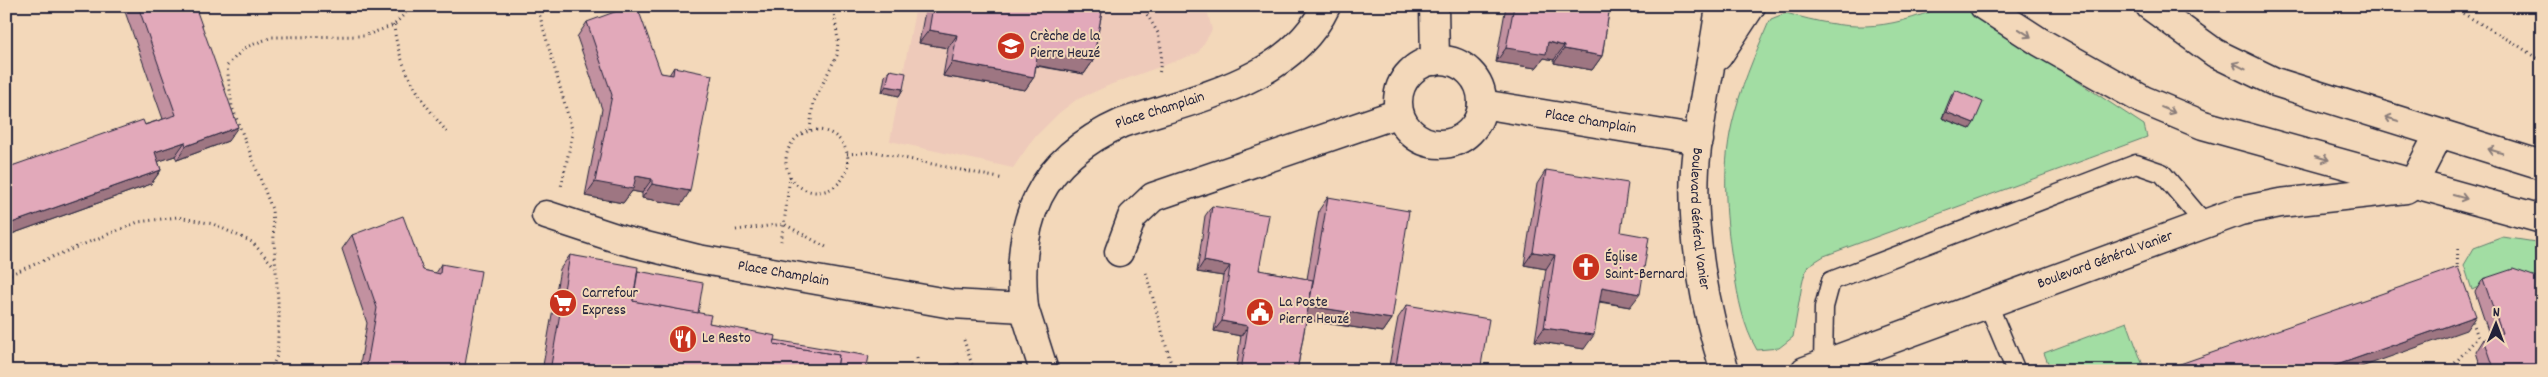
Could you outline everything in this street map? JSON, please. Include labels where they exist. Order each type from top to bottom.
[{"type":"street","name":"Place Champlain","points":[[1044,371],[1024,308],[1023,263],[1026,233],[1042,186],[1061,163],[1080,147],[1108,129],[1252,79],[1272,67],[1296,48],[1321,17],[1326,6]]},
{"type":"street","points":[[1434,6],[1435,61]]},
{"type":"street","name":"Boulevard Général Vanier","points":[[1720,6],[1712,66],[1704,96],[1695,206],[1698,239],[1716,343],[1725,371]]},
{"type":"street","name":"Boulevard Général Vanier","points":[[1712,66],[1738,23],[1752,6]]},
{"type":"street","points":[[1984,6],[2040,42],[2143,100],[2203,125],[2542,219]]},
{"type":"street","points":[[2150,6],[2196,41],[2243,68],[2283,85],[2542,165]]},
{"type":"street","points":[[1435,61],[1450,62],[1468,72],[1480,90],[1482,104],[1480,117],[1473,129],[1464,138],[1451,143],[1438,144],[1425,142],[1404,126],[1399,113],[1398,99],[1401,85],[1415,69],[1435,61]]},
{"type":"street","name":"Place Champlain","points":[[1482,104],[1699,140]]},
{"type":"street","points":[[1119,252],[1132,217],[1153,197],[1399,113]]},
{"type":"street","points":[[2413,184],[2439,134]]},
{"type":"street","name":"Boulevard Général Vanier","points":[[1814,368],[2240,211],[2280,203],[2395,191],[2413,184]]},
{"type":"street","name":"Place Champlain","points":[[553,205],[613,237],[698,259],[952,304],[1024,308]]},
{"type":"lane","points":[[1814,368],[1824,308],[1831,281],[2136,164],[2162,173],[2205,224]]},
{"type":"lane","points":[[1988,304],[2016,371]]},
{"type":"path","points":[[270,371],[277,356],[279,318],[274,266],[272,209],[232,107],[227,66],[244,48],[272,37],[364,36],[394,25],[412,6]]},
{"type":"path","points":[[536,6],[573,134],[553,205]]},
{"type":"path","points":[[810,130],[813,103],[837,55],[837,33],[833,6]]},
{"type":"path","points":[[1142,6],[1158,33],[1162,53],[1159,76]]},
{"type":"path","points":[[2450,6],[2519,46],[2542,62]]},
{"type":"path","points":[[394,25],[395,42],[411,80],[433,115],[448,132]]},
{"type":"path","points":[[810,130],[820,130],[838,138],[847,154],[845,173],[832,188],[814,192],[796,184],[786,167],[788,148],[793,140],[810,130]]},
{"type":"path","points":[[847,154],[875,152],[1004,179]]},
{"type":"path","points":[[783,230],[790,176]]},
{"type":"path","points":[[6,276],[138,222],[178,217],[213,224],[252,242],[274,266]]},
{"type":"path","points":[[784,224],[833,251]]},
{"type":"path","points":[[2458,246],[2456,269],[2459,277]]},
{"type":"path","points":[[1146,273],[1173,371]]},
{"type":"path","points":[[2455,363],[2478,337],[2470,312]]},
{"type":"path","points":[[964,340],[974,371]]},
{"type":"path","points":[[917,358],[919,371]]},
{"type":"shaded area","points":[[916,6],[1206,6],[1212,30],[1198,53],[1112,84],[1076,100],[1059,113],[1033,139],[1013,168],[890,141]]},
{"type":"green space","points":[[1944,6],[1963,6],[2144,125],[2147,137],[1824,256],[1808,266],[1803,279],[1793,337],[1779,348],[1757,350],[1745,322],[1737,291],[1729,234],[1726,179],[1729,142],[1735,111],[1768,24],[1771,19],[1786,13],[1829,23],[1866,26],[1902,21]]},
{"type":"green space","points":[[2503,237],[2542,243],[2542,289],[2500,277],[2472,290],[2464,265],[2474,248]]},
{"type":"green space","points":[[2127,322],[2145,371],[2051,371],[2044,353]]},
{"type":"building","points":[[138,6],[195,6],[238,127],[186,146],[185,142],[155,152],[161,170],[6,225],[6,168],[143,120],[145,125],[176,115]]},
{"type":"building","points":[[631,6],[637,6],[661,73],[673,75],[674,67],[712,75],[690,191],[652,184],[652,179],[636,176],[633,189],[595,182],[612,95],[587,22]]},
{"type":"building","name":"Crèche de la Pierre Heuzé","points":[[933,6],[1103,6],[1093,61],[1038,51],[1034,77],[952,62],[957,35],[929,30]]},
{"type":"building","points":[[1514,6],[1610,6],[1602,56],[1564,49],[1564,46],[1548,42],[1546,54],[1506,48]]},
{"type":"building","points":[[890,70],[906,73],[903,89],[886,86]]},
{"type":"building","points":[[1955,90],[1983,102],[1974,123],[1946,112]]},
{"type":"building","name":"Église Saint-Bernard","points":[[1546,170],[1628,183],[1621,232],[1649,237],[1640,294],[1602,287],[1594,335],[1544,328],[1555,255],[1533,252]]},
{"type":"building","points":[[1328,197],[1409,211],[1392,319],[1309,306]]},
{"type":"building","points":[[1212,206],[1269,215],[1259,270],[1313,280],[1297,371],[1241,371],[1248,326],[1222,321],[1230,266],[1204,261]]},
{"type":"building","points":[[403,216],[423,270],[440,274],[441,264],[481,271],[464,371],[366,371],[377,308],[352,235]]},
{"type":"building","points":[[570,255],[638,267],[633,301],[711,315],[709,323],[776,336],[774,344],[839,355],[837,371],[550,371]]},
{"type":"building","points":[[2458,267],[2476,316],[2320,371],[2160,371]]},
{"type":"building","points":[[2513,269],[2542,279],[2542,318],[2537,321],[2542,335],[2542,371],[2495,371],[2484,339],[2502,333],[2483,279]]},
{"type":"building","points":[[638,271],[703,283],[698,313],[633,301]]},
{"type":"building","points":[[1407,305],[1489,319],[1480,371],[1395,371]]},
{"type":"building","points":[[2542,318],[2542,330],[2538,320]]},
{"type":"building","points":[[775,340],[869,356],[866,371],[837,371],[839,355],[774,344]]},
{"type":"building","points":[[959,363],[962,371],[950,371],[949,366]]},
{"type":"place","name":"Crèche de la Pierre Heuzé","points":[[1011,46]]},
{"type":"place","name":"Église Saint-Bernard","points":[[1586,267]]},
{"type":"place","name":"Carrefour Express","points":[[563,303]]},
{"type":"place","name":"La Poste Pierre Heuzé","points":[[1260,312]]},
{"type":"place","name":"Le Resto","points":[[683,339]]}]
